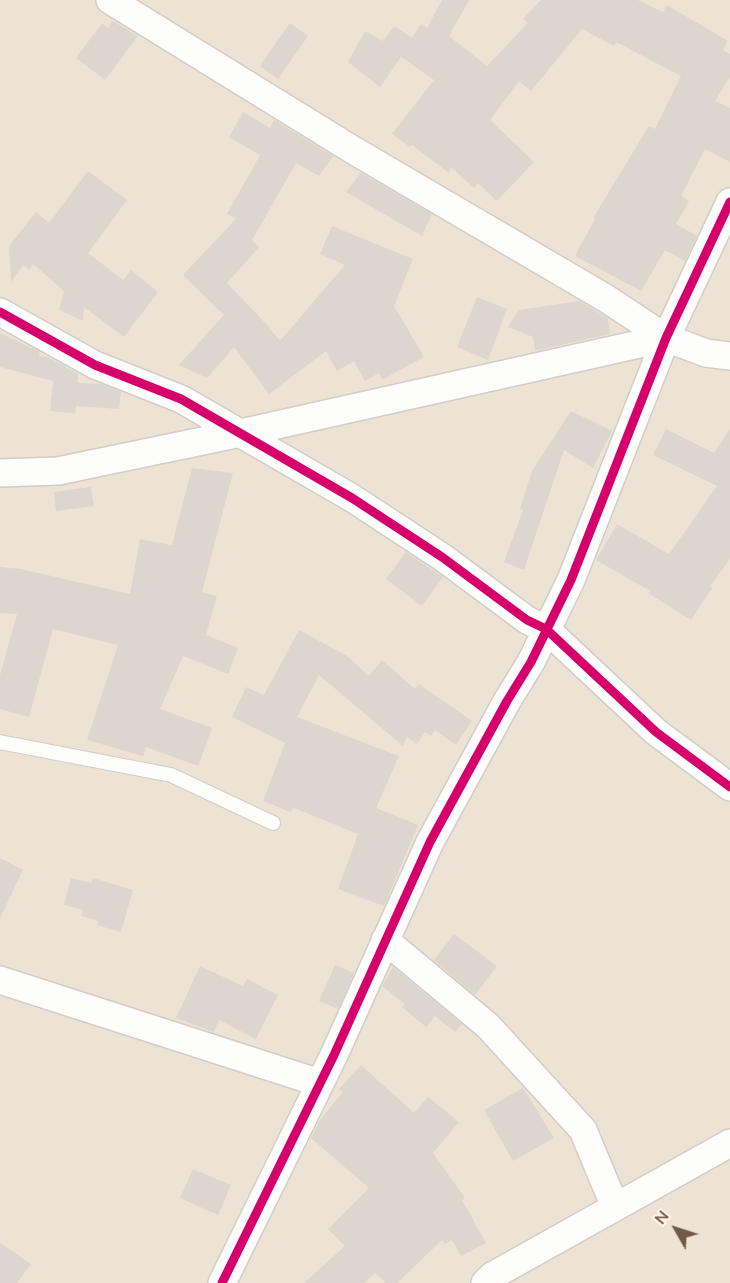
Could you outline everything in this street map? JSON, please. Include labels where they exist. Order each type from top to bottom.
[{"type":"street","points":[[110,0],[353,150],[607,299],[666,338],[706,352],[730,356]]},
{"type":"street","points":[[222,1283],[320,1083],[430,842],[531,662],[571,580],[666,338],[730,202]]},
{"type":"street","points":[[0,312],[94,365],[181,399],[352,498],[442,557],[527,620],[546,629],[656,732],[730,787]]},
{"type":"street","points":[[0,473],[58,471],[241,433],[666,338]]},
{"type":"street","points":[[385,940],[488,1026],[583,1130],[615,1207]]},
{"type":"street","points":[[0,980],[320,1083]]},
{"type":"street","points":[[485,1283],[730,1143]]},
{"type":"lane","points":[[0,742],[171,775],[273,823]]},
{"type":"shaded area","points":[[0,0],[730,0],[730,1283],[0,1283]]},
{"type":"building","points":[[442,0],[469,0],[449,36],[487,66],[528,23],[523,19],[541,0],[638,0],[663,12],[667,5],[728,41],[723,50],[730,54],[730,77],[715,101],[730,108],[730,162],[705,149],[681,196],[689,201],[676,224],[697,236],[685,261],[665,250],[641,291],[575,256],[595,219],[593,218],[649,126],[655,129],[681,76],[616,42],[614,46],[582,29],[531,91],[519,81],[490,120],[534,162],[497,201],[478,183],[474,188],[451,167],[449,173],[412,145],[410,147],[392,134],[434,80],[401,57],[380,87],[348,62],[365,31],[383,41],[394,26],[412,38],[421,24],[427,28]]},
{"type":"building","points":[[113,21],[138,36],[105,80],[76,58],[102,23],[108,28]]},
{"type":"building","points":[[290,23],[308,36],[278,79],[260,66]]},
{"type":"building","points":[[243,112],[270,128],[274,120],[333,156],[319,176],[296,163],[252,240],[259,247],[227,283],[280,341],[345,265],[320,254],[332,226],[413,259],[394,306],[424,357],[382,380],[379,373],[365,381],[354,361],[337,371],[326,351],[269,394],[234,347],[207,378],[179,365],[224,315],[183,275],[236,219],[227,214],[260,155],[229,137]]},
{"type":"building","points":[[88,171],[127,200],[88,253],[123,280],[131,270],[158,292],[124,337],[84,307],[83,321],[59,310],[64,291],[33,264],[29,270],[23,265],[11,282],[9,246],[36,212],[49,223]]},
{"type":"building","points":[[361,173],[432,214],[422,236],[346,192]]},
{"type":"building","points":[[477,297],[507,309],[488,360],[457,347]]},
{"type":"building","points":[[579,301],[608,318],[610,334],[535,351],[533,337],[508,327],[519,310]]},
{"type":"building","points":[[0,333],[40,352],[39,356],[48,357],[78,374],[78,383],[101,384],[121,392],[119,409],[76,406],[75,413],[50,411],[53,381],[0,367]]},
{"type":"building","points":[[571,411],[612,431],[593,468],[564,450],[524,570],[504,562],[523,510],[520,509],[532,471]]},
{"type":"building","points":[[666,429],[714,453],[730,429],[730,559],[710,586],[712,588],[691,620],[648,593],[650,591],[596,560],[617,524],[669,554],[717,486],[653,455]]},
{"type":"building","points":[[192,468],[233,473],[202,592],[217,596],[206,635],[238,648],[228,674],[183,656],[160,709],[212,728],[198,766],[146,747],[143,756],[87,740],[118,645],[53,629],[29,717],[0,709],[0,675],[17,614],[0,613],[0,567],[21,569],[130,594],[140,539],[172,545]]},
{"type":"building","points":[[91,487],[94,506],[56,511],[54,492]]},
{"type":"building","points":[[406,552],[443,577],[422,606],[386,579]]},
{"type":"building","points":[[299,630],[347,656],[369,676],[382,660],[415,689],[419,684],[472,721],[456,745],[435,730],[431,736],[425,732],[417,744],[407,737],[403,746],[319,675],[297,717],[399,756],[376,808],[418,825],[384,906],[338,889],[358,834],[294,808],[290,812],[263,801],[285,743],[232,717],[246,687],[264,695]]},
{"type":"building","points":[[0,858],[23,870],[0,918]]},
{"type":"building","points":[[71,878],[91,883],[93,878],[133,890],[121,932],[97,925],[99,921],[81,916],[83,910],[64,905]]},
{"type":"building","points":[[454,934],[497,966],[475,995],[434,960]]},
{"type":"building","points":[[335,965],[354,973],[338,1009],[319,1001]]},
{"type":"building","points":[[200,966],[243,986],[247,979],[278,995],[256,1039],[219,1020],[214,1032],[176,1018]]},
{"type":"building","points":[[393,967],[462,1024],[455,1032],[435,1016],[426,1027],[402,1007],[405,1004],[382,986]]},
{"type":"building","points":[[361,1065],[414,1113],[428,1097],[459,1122],[433,1153],[465,1198],[462,1200],[486,1243],[461,1256],[452,1240],[445,1244],[442,1240],[397,1283],[386,1283],[375,1273],[364,1283],[304,1283],[345,1246],[328,1229],[369,1188],[311,1138],[320,1120],[343,1092],[339,1089]]},
{"type":"building","points":[[523,1088],[554,1138],[513,1161],[484,1110]]},
{"type":"building","points":[[193,1169],[231,1185],[218,1215],[180,1198]]},
{"type":"building","points":[[0,1243],[31,1264],[17,1283],[0,1283]]},
{"type":"cycle path","points":[[222,1283],[334,1055],[430,842],[507,701],[531,662],[571,580],[666,338],[730,202]]},
{"type":"cycle path","points":[[0,312],[95,365],[181,399],[352,498],[442,557],[527,620],[546,629],[656,732],[730,787]]}]
